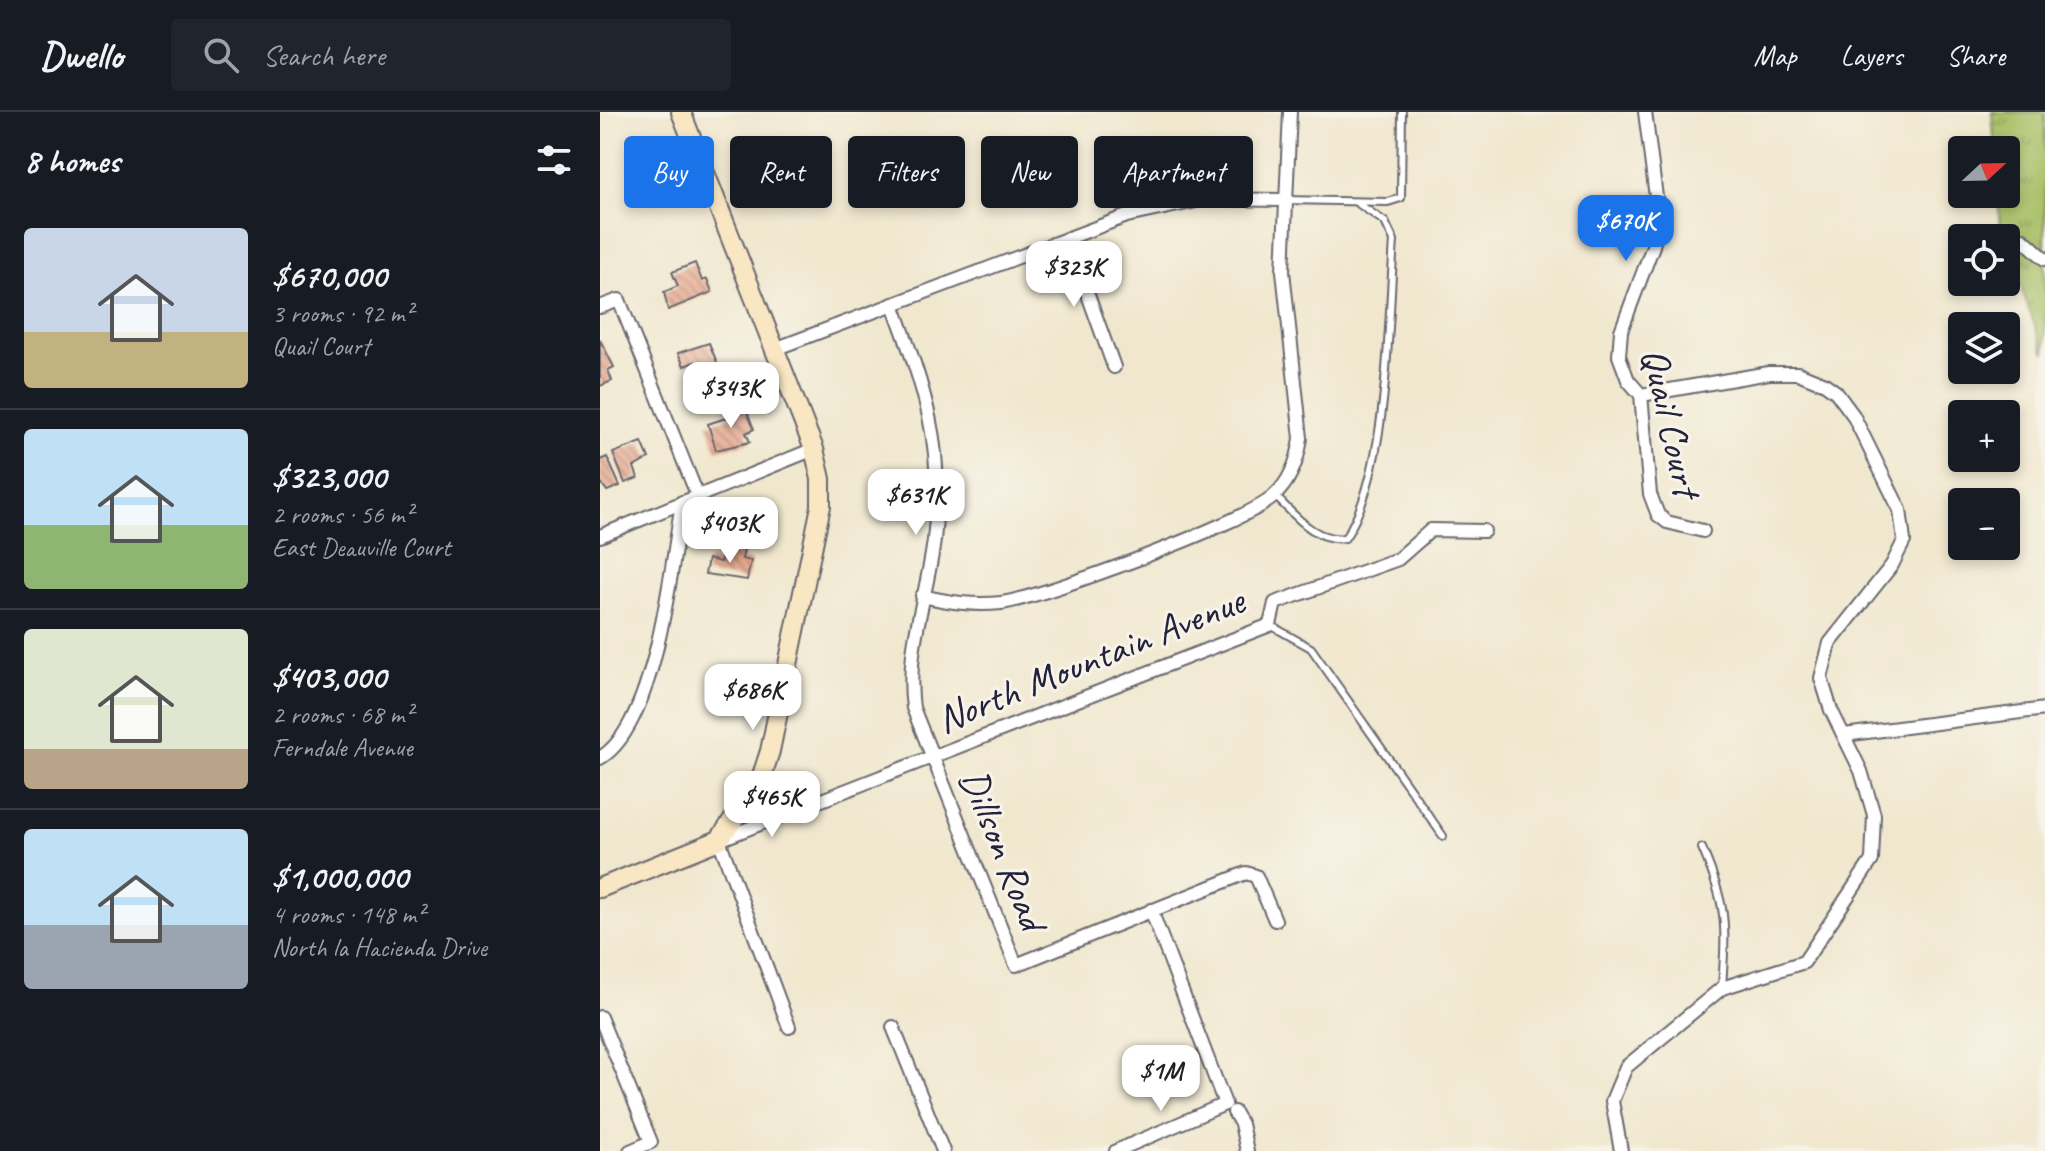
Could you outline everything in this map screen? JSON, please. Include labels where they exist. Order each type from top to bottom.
[{"type":"main road","points":[[600,888],[719,840],[761,779],[770,751],[821,506],[821,479],[814,449],[772,350],[681,112]]},
{"type":"street","points":[[922,596],[968,605],[1020,599],[1234,520],[1275,496],[1298,457],[1301,438],[1283,271],[1290,112]]},
{"type":"street","name":"Quail Court","points":[[1645,112],[1659,220],[1653,246],[1621,331],[1619,356],[1628,380],[1641,395],[1653,505],[1658,515],[1667,522],[1703,531]]},
{"type":"street","points":[[772,350],[1165,206],[1206,199],[1285,200]]},
{"type":"street","points":[[1068,239],[1114,367]]},
{"type":"street","points":[[2023,239],[2045,259]]},
{"type":"street","points":[[600,307],[619,300],[698,497]]},
{"type":"street","name":"Dillson Road","points":[[893,304],[927,400],[936,441],[938,500],[909,676],[913,708],[1016,965],[1151,910]]},
{"type":"street","points":[[1621,1151],[1612,1101],[1626,1067],[1722,988],[1804,962],[1872,860],[1874,815],[1861,771],[1823,690],[1825,654],[1892,565],[1904,541],[1900,510],[1853,415],[1836,392],[1798,373],[1769,373],[1641,395]]},
{"type":"street","points":[[600,536],[814,449]]},
{"type":"street","points":[[600,758],[625,735],[640,705],[654,655],[682,502]]},
{"type":"street","name":"North Mountain Avenue","points":[[719,840],[1270,625],[1275,603],[1398,559],[1431,530],[1484,531]]},
{"type":"street","points":[[1844,735],[2045,709]]},
{"type":"street","points":[[761,779],[777,795],[812,805]]},
{"type":"street","points":[[719,840],[789,1027]]},
{"type":"street","points":[[1247,1151],[1241,1124],[1230,1108],[1151,910],[1251,872],[1275,920]]},
{"type":"street","points":[[600,1017],[651,1142],[630,1151]]},
{"type":"street","points":[[893,1027],[943,1151]]},
{"type":"street","points":[[1116,1151],[1230,1108]]},
{"type":"lane","points":[[1285,200],[1388,202],[1401,198],[1402,112]]},
{"type":"lane","points":[[1275,496],[1312,531],[1329,541],[1345,538],[1367,491],[1377,443],[1394,241],[1385,222],[1356,202]]},
{"type":"lane","points":[[1270,625],[1311,648],[1443,836]]},
{"type":"lane","points":[[1702,848],[1718,885],[1727,922],[1722,988]]},
{"type":"green space","points":[[1992,112],[2045,112],[2045,354],[2020,284],[2020,224],[2000,224],[1999,208],[2020,208],[2020,136],[1994,136]]},
{"type":"building","points":[[695,263],[702,281],[707,279],[712,292],[668,310],[664,292],[678,286],[672,272]]},
{"type":"building","points":[[600,340],[614,367],[608,370],[612,381],[600,386]]},
{"type":"building","points":[[709,343],[720,370],[705,377],[695,362],[684,366],[678,353]]},
{"type":"building","points":[[745,407],[754,429],[746,433],[750,442],[716,450],[708,424],[738,414],[737,410]]},
{"type":"building","points":[[642,442],[649,458],[634,467],[638,478],[625,483],[613,453]]},
{"type":"building","points":[[607,457],[620,486],[607,491],[600,481],[600,460]]},
{"type":"building","points":[[744,502],[746,507],[759,502],[768,522],[752,529],[755,536],[743,541],[740,533],[727,539],[720,521],[732,516],[729,508]]},
{"type":"building","points":[[727,546],[744,549],[742,559],[751,561],[747,580],[705,574],[708,559],[720,562]]}]
